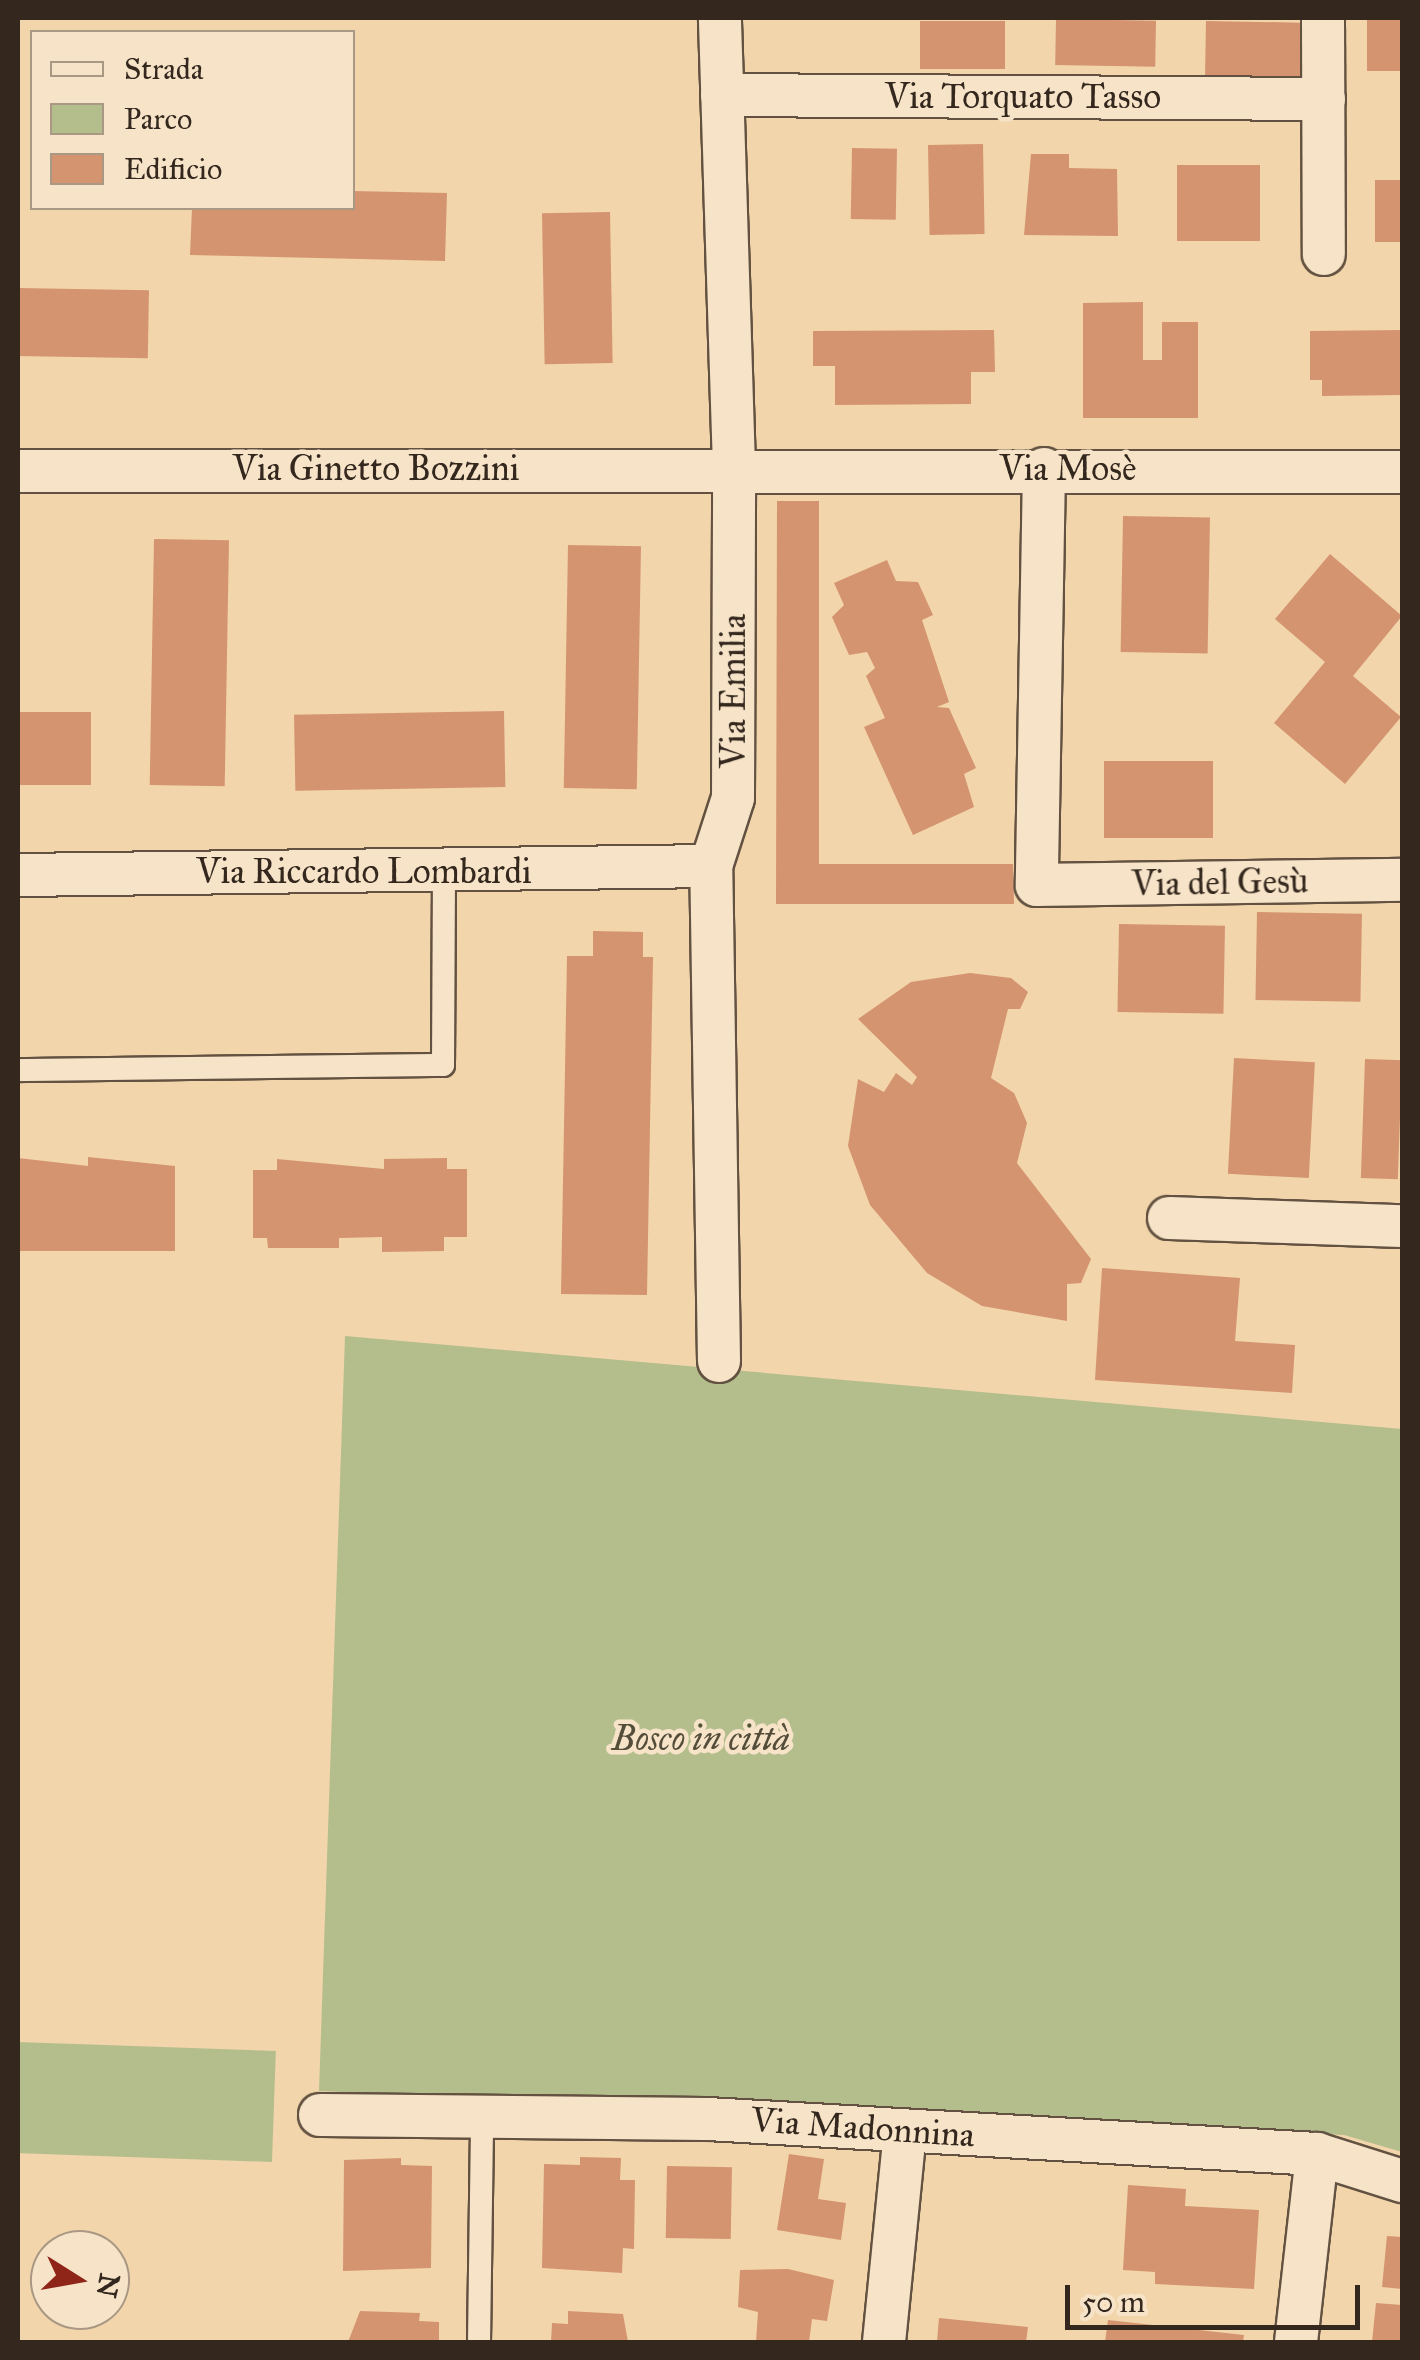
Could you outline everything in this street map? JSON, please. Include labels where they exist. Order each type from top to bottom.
[{"type":"street","name":"Via Emilia","points":[[719,1361],[711,866],[734,798],[734,467],[720,18]]},
{"type":"street","points":[[1323,18],[1324,254]]},
{"type":"street","name":"Via Torquato Tasso","points":[[722,95],[1324,99]]},
{"type":"street","name":"Via Mosè","points":[[734,467],[1402,472]]},
{"type":"street","name":"Via Ginetto Bozzini","points":[[18,471],[734,467]]},
{"type":"street","name":"Via del Gesù","points":[[1044,469],[1036,885],[1402,880]]},
{"type":"street","name":"Via Riccardo Lombardi","points":[[18,875],[711,866]]},
{"type":"street","points":[[1169,1218],[1402,1226]]},
{"type":"street","name":"Via Madonnina","points":[[320,2116],[482,2116],[905,2131],[1317,2154],[1402,2180]]},
{"type":"street","points":[[884,2342],[905,2131]]},
{"type":"street","points":[[1296,2342],[1317,2154]]},
{"type":"lane","points":[[18,1070],[444,1065],[444,870]]},
{"type":"lane","points":[[479,2342],[482,2116]]},
{"type":"green space","name":"Bosco in città","points":[[345,1336],[1402,1429],[1402,2152],[1344,2135],[319,2091]]},
{"type":"green space","points":[[18,2042],[276,2051],[272,2162],[18,2153]]},
{"type":"building","points":[[1367,18],[1402,18],[1402,71],[1367,71]]},
{"type":"building","points":[[1056,19],[1156,21],[1155,67],[1055,65]]},
{"type":"building","points":[[920,21],[1005,21],[1005,69],[920,69]]},
{"type":"building","points":[[1206,21],[1301,23],[1300,78],[1205,76]]},
{"type":"building","points":[[983,144],[985,234],[930,235],[928,145]]},
{"type":"building","points":[[852,148],[897,149],[896,220],[851,219]]},
{"type":"building","points":[[1031,154],[1069,154],[1069,168],[1117,169],[1118,236],[1024,235]]},
{"type":"building","points":[[1177,165],[1260,165],[1260,241],[1177,241]]},
{"type":"building","points":[[1375,180],[1402,180],[1402,242],[1375,242]]},
{"type":"building","points":[[355,191],[447,193],[445,261],[190,255],[192,210],[355,210]]},
{"type":"building","points":[[610,212],[613,363],[545,364],[542,213]]},
{"type":"building","points":[[18,288],[149,290],[148,358],[18,356]]},
{"type":"building","points":[[1143,302],[1143,360],[1162,360],[1162,322],[1198,322],[1198,418],[1083,418],[1083,303]]},
{"type":"building","points":[[994,330],[995,372],[971,372],[971,404],[835,405],[835,366],[813,366],[813,331]]},
{"type":"building","points":[[1402,330],[1402,395],[1322,396],[1322,380],[1310,380],[1310,331]]},
{"type":"building","points":[[777,501],[819,501],[819,864],[1013,864],[1014,904],[776,904]]},
{"type":"building","points":[[1123,516],[1210,518],[1208,653],[1121,652]]},
{"type":"building","points":[[154,539],[229,540],[225,786],[150,785]]},
{"type":"building","points":[[568,545],[641,546],[637,789],[564,788]]},
{"type":"building","points":[[1330,554],[1402,616],[1353,676],[1401,717],[1345,784],[1274,723],[1325,662],[1275,619]]},
{"type":"building","points":[[887,560],[896,581],[918,582],[933,615],[922,620],[949,702],[937,707],[949,708],[976,768],[964,774],[974,807],[913,835],[864,727],[885,718],[866,676],[875,668],[867,652],[849,655],[832,617],[844,605],[834,583]]},
{"type":"building","points":[[504,711],[505,787],[295,791],[294,715]]},
{"type":"building","points":[[18,712],[91,712],[91,785],[18,785]]},
{"type":"building","points":[[1104,761],[1213,761],[1213,838],[1104,838]]},
{"type":"building","points":[[1257,912],[1362,914],[1360,1002],[1255,1000]]},
{"type":"building","points":[[1119,924],[1225,926],[1223,1014],[1117,1012]]},
{"type":"building","points":[[593,931],[643,932],[643,957],[653,957],[647,1295],[561,1294],[567,956],[593,956]]},
{"type":"building","points":[[970,973],[1011,978],[1028,992],[1020,1009],[1008,1009],[991,1078],[1014,1093],[1027,1123],[1017,1163],[1091,1259],[1081,1283],[1067,1284],[1067,1321],[982,1306],[927,1273],[870,1205],[848,1146],[858,1079],[884,1092],[896,1073],[912,1085],[917,1077],[858,1019],[911,982]]},
{"type":"building","points":[[1234,1058],[1315,1062],[1309,1178],[1228,1174]]},
{"type":"building","points":[[1365,1059],[1402,1060],[1398,1179],[1361,1178]]},
{"type":"building","points":[[88,1157],[175,1166],[175,1251],[18,1251],[18,1158],[88,1166]]},
{"type":"building","points":[[447,1158],[447,1169],[467,1169],[467,1237],[444,1237],[444,1251],[382,1252],[382,1237],[339,1238],[339,1248],[268,1248],[267,1238],[253,1238],[253,1170],[277,1170],[277,1159],[384,1169],[384,1159]]},
{"type":"building","points":[[1102,1268],[1240,1278],[1235,1341],[1295,1345],[1292,1393],[1095,1380]]},
{"type":"building","points":[[789,2154],[824,2159],[818,2199],[846,2203],[841,2240],[777,2230]]},
{"type":"building","points":[[580,2157],[621,2158],[620,2180],[635,2180],[634,2249],[623,2248],[622,2273],[542,2268],[544,2164],[580,2165]]},
{"type":"building","points":[[401,2158],[401,2165],[432,2166],[431,2268],[343,2271],[344,2160]]},
{"type":"building","points":[[667,2166],[732,2167],[731,2239],[666,2238]]},
{"type":"building","points":[[1128,2185],[1186,2189],[1185,2206],[1259,2210],[1254,2289],[1155,2284],[1155,2272],[1123,2270]]},
{"type":"building","points":[[1387,2236],[1402,2237],[1402,2289],[1382,2287]]},
{"type":"building","points":[[788,2269],[834,2280],[827,2321],[812,2319],[809,2342],[756,2342],[758,2312],[738,2307],[740,2270]]},
{"type":"building","points":[[1376,2303],[1402,2305],[1402,2342],[1372,2342]]},
{"type":"building","points":[[360,2311],[420,2313],[419,2321],[439,2322],[439,2342],[348,2342]]},
{"type":"building","points":[[568,2311],[623,2314],[628,2342],[551,2342],[552,2323],[568,2324]]},
{"type":"building","points":[[939,2318],[1028,2327],[1026,2342],[937,2342]]},
{"type":"building","points":[[1108,2320],[1244,2335],[1243,2342],[1105,2342]]}]
